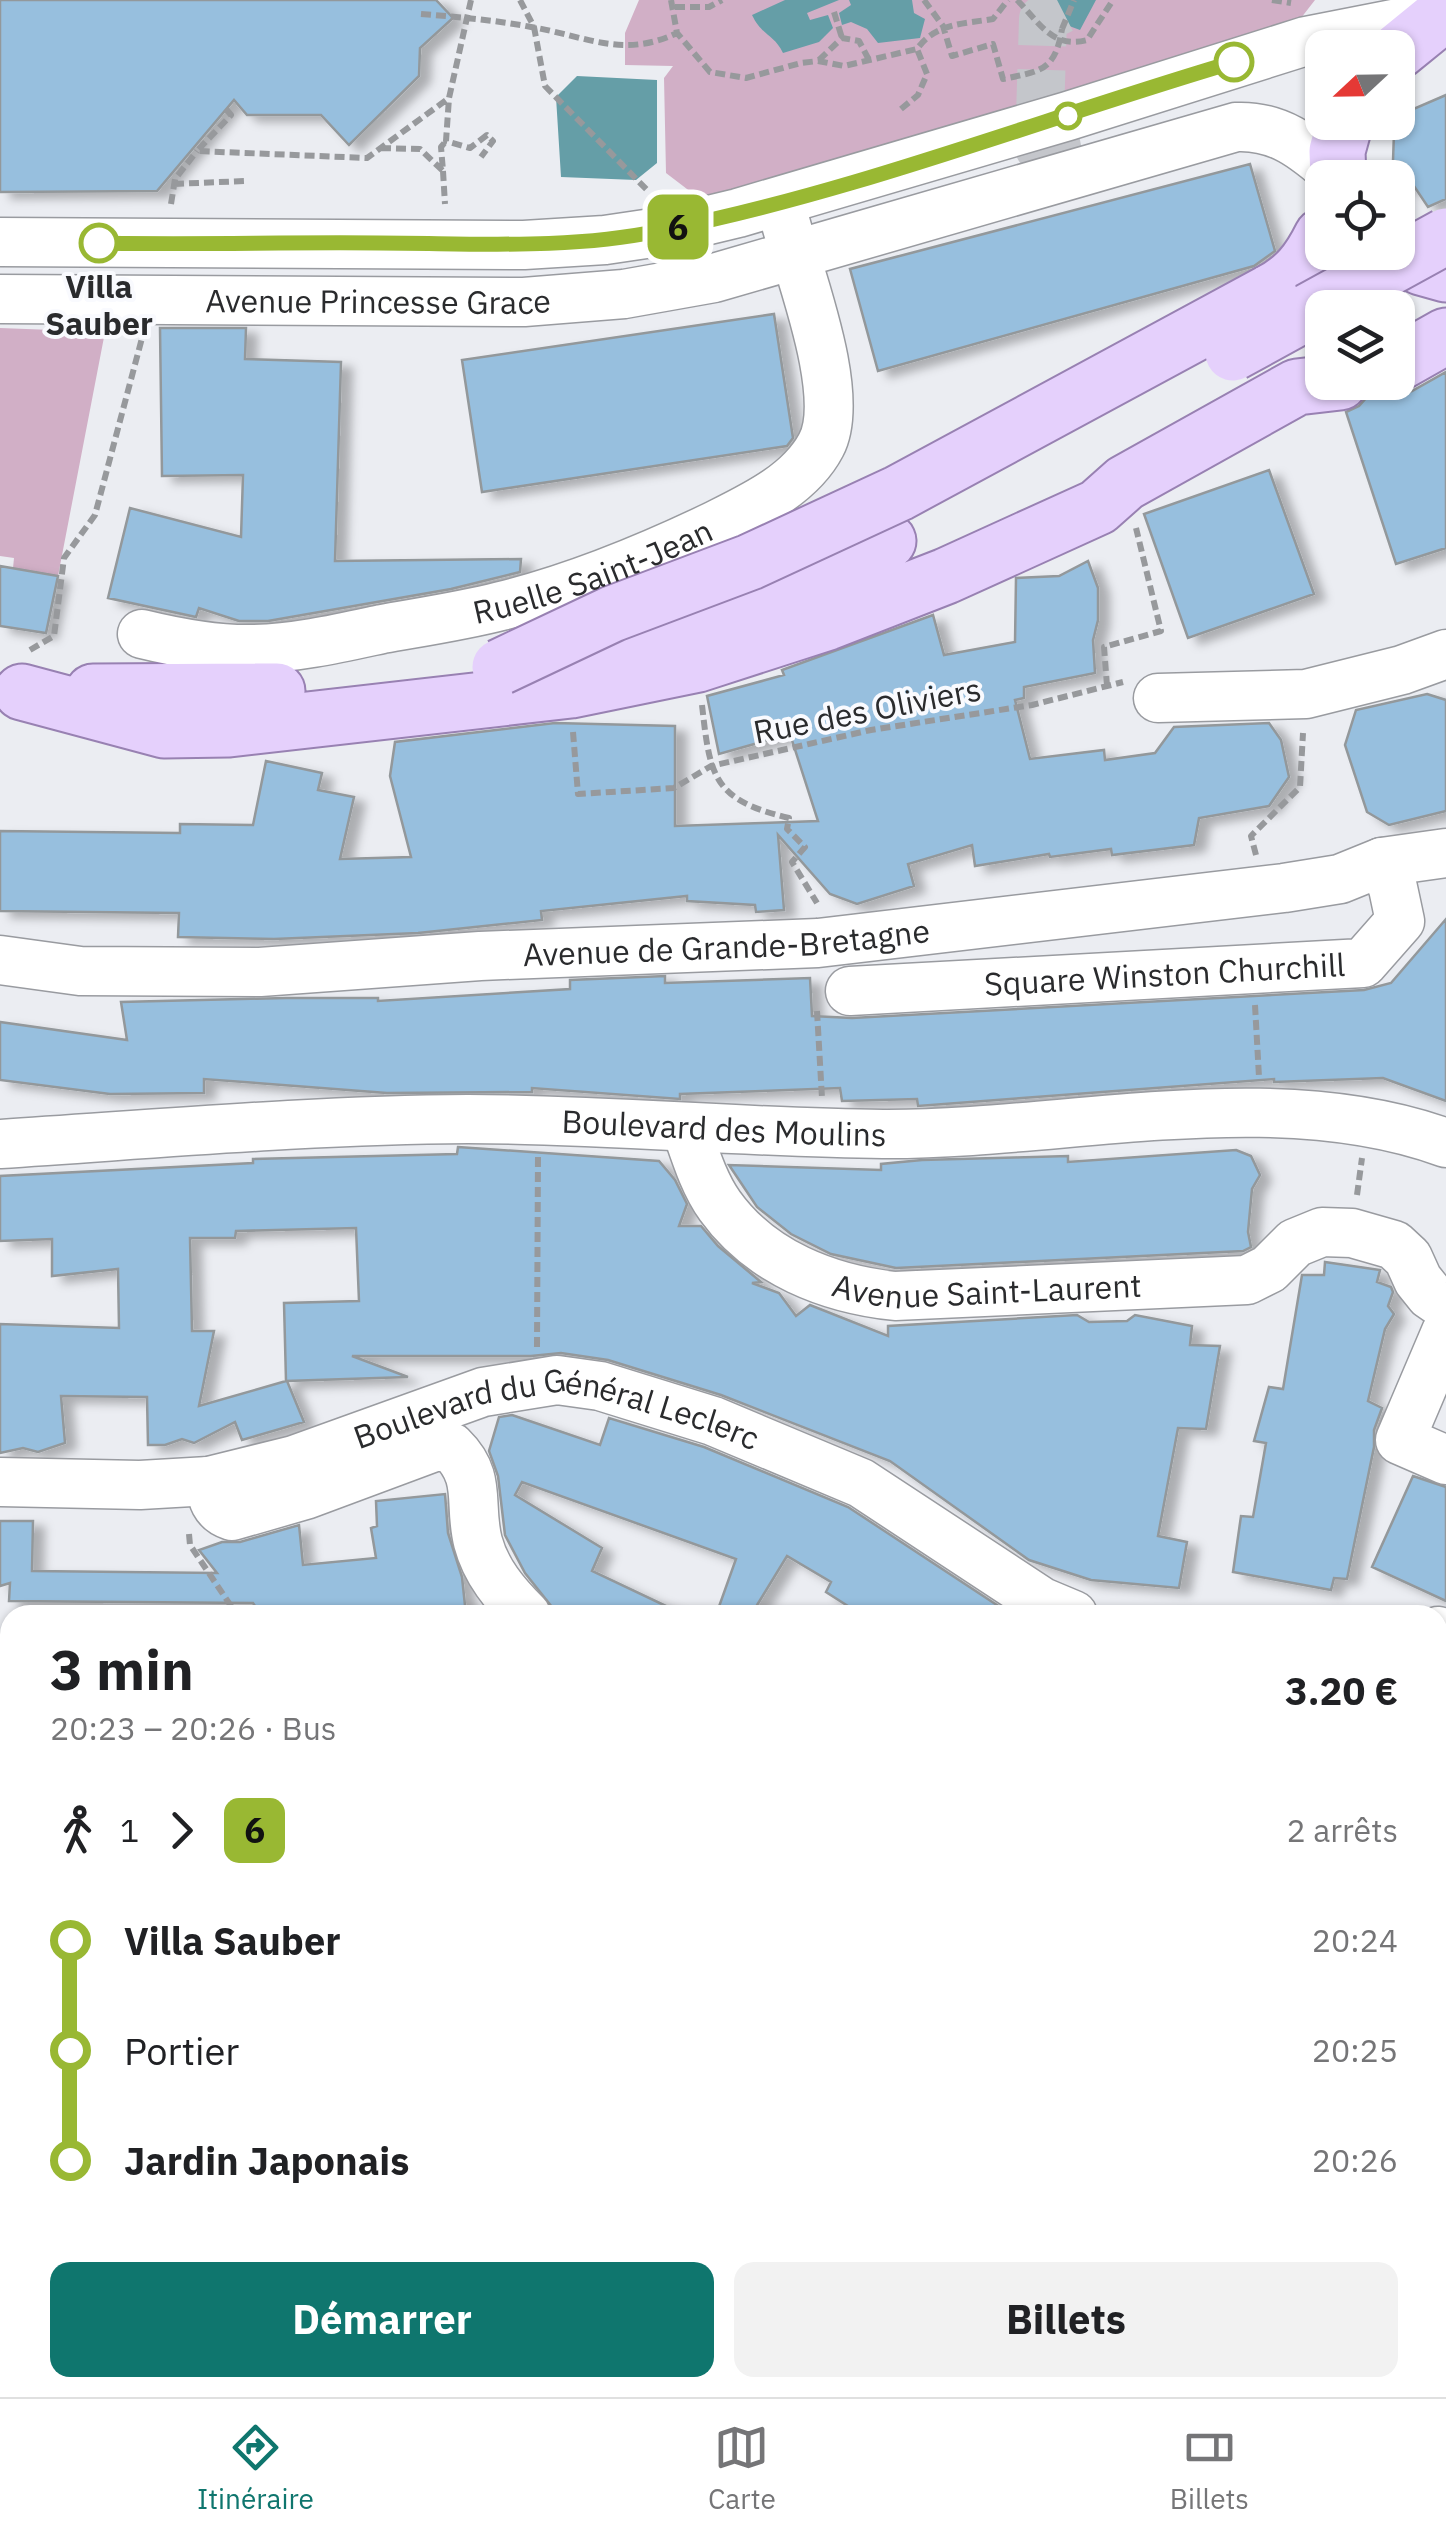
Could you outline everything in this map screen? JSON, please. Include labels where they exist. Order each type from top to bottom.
[{"type":"main road","points":[[1415,37],[1443,14]]},
{"type":"main road","points":[[16,679],[239,691],[344,687],[500,667],[646,634],[829,568],[1434,264]]},
{"type":"main road","points":[[500,667],[612,614],[750,562],[899,494],[1291,281],[1305,267]]},
{"type":"main road","points":[[1415,353],[1446,336]]},
{"type":"main road","points":[[16,679],[164,730],[229,730],[571,690],[698,664],[828,622],[946,576],[1098,507],[1126,483],[1305,386]]},
{"type":"street","name":"Avenue Princesse Grace","points":[[0,242],[524,245],[659,232],[759,207],[1306,40],[1443,14]]},
{"type":"street","points":[[1080,140],[1224,98],[1265,95],[1303,120],[1340,158]]},
{"type":"street","name":"Avenue Princesse Grace","points":[[0,300],[524,302],[624,294],[773,261],[1236,128],[1258,126],[1274,130],[1313,154],[1340,158]]},
{"type":"street","points":[[759,207],[773,261]]},
{"type":"street","name":"Ruelle Saint-Jean","points":[[142,634],[190,646],[255,649],[310,643],[501,606],[625,566],[754,506],[808,463],[822,444],[828,424],[827,382],[818,330],[773,261]]},
{"type":"street","points":[[1158,698],[1306,694],[1402,670],[1446,654]]},
{"type":"street","name":"Avenue de Grande-Bretagne","points":[[0,960],[80,971],[260,972],[480,956],[818,942],[1284,888],[1340,879],[1382,862],[1446,852]]},
{"type":"street","name":"Square Winston Churchill","points":[[833,996],[1363,963],[1400,921],[1382,862]]},
{"type":"street","name":"Boulevard des Moulins","points":[[0,1144],[403,1120],[521,1120],[885,1134],[1262,1114],[1370,1120],[1446,1143]]},
{"type":"street","name":"Avenue Saint-Laurent","points":[[686,1128],[720,1206],[767,1251],[825,1283],[895,1296],[1112,1304],[1247,1280],[1268,1269],[1295,1243],[1354,1217]]},
{"type":"street","points":[[1354,1217],[1408,1258],[1418,1280],[1446,1306]]},
{"type":"street","points":[[1446,1332],[1400,1440],[1446,1460]]},
{"type":"street","name":"Boulevard du Général Leclerc","points":[[0,1482],[197,1482],[294,1460],[483,1392],[557,1380],[600,1386],[713,1421],[861,1483],[1049,1605]]},
{"type":"street","points":[[197,1482],[223,1513],[232,1516],[306,1495],[434,1447],[450,1447],[466,1462],[472,1475],[474,1521],[480,1548],[500,1589],[516,1605]]},
{"type":"path","points":[[445,204],[441,147],[446,141],[449,98],[471,0]]},
{"type":"path","points":[[520,0],[534,27],[545,86],[650,192]]},
{"type":"path","points":[[722,0],[710,7],[673,3],[677,34],[710,72],[746,78],[801,62],[844,66],[917,49],[926,36],[942,26],[992,19],[1008,0]]},
{"type":"path","points":[[924,0],[942,26],[952,56],[992,44],[1003,79],[1043,71],[1054,58],[1074,0]]},
{"type":"path","points":[[1017,0],[1060,42],[1072,43],[1087,40],[1112,0]]},
{"type":"path","points":[[1272,0],[1298,4]]},
{"type":"path","points":[[421,14],[534,27],[604,44],[653,45],[677,34]]},
{"type":"path","points":[[835,14],[841,35]]},
{"type":"path","points":[[818,61],[841,35]]},
{"type":"path","points":[[841,35],[859,41],[869,60]]},
{"type":"path","points":[[900,110],[918,95],[928,74],[917,49]]},
{"type":"path","points":[[197,152],[366,158],[449,98]]},
{"type":"path","points":[[171,204],[174,184],[232,115],[226,109]]},
{"type":"path","points":[[446,141],[470,148],[487,136],[493,141],[481,157]]},
{"type":"path","points":[[381,148],[420,149],[443,171]]},
{"type":"path","points":[[174,184],[244,181]]},
{"type":"path","points":[[16,679],[54,636],[64,558],[95,516],[145,328]]},
{"type":"path","points":[[1107,686],[1104,647],[1161,630],[1136,529]]},
{"type":"path","name":"Rue des Oliviers","points":[[573,726],[578,794],[674,788],[711,766],[871,730],[1032,705],[1144,678],[1158,698]]},
{"type":"path","points":[[1251,836],[1300,787],[1306,694]]},
{"type":"path","points":[[701,695],[711,766],[734,800],[789,818],[786,830],[804,846],[792,862],[818,903],[806,904]]},
{"type":"path","points":[[823,1114],[833,996]]},
{"type":"path","points":[[1255,1002],[1260,1095]]},
{"type":"path","points":[[1354,1217],[1364,1142]]},
{"type":"path","points":[[537,1384],[538,1160]]},
{"type":"path","points":[[197,1482],[190,1545],[230,1605]]},
{"type":"shaded area","points":[[639,0],[1315,0],[1294,27],[704,202],[666,173],[664,78],[673,66],[625,65],[625,33]]},
{"type":"shaded area","points":[[0,328],[105,332],[58,576],[13,568],[14,558],[0,556]]},
{"type":"water","points":[[785,0],[839,0],[807,13],[810,20],[828,15],[833,28],[819,42],[783,53],[752,15]]},
{"type":"water","points":[[849,0],[912,0],[914,13],[925,19],[920,38],[878,43],[867,29],[851,22],[842,25],[839,13],[851,5]]},
{"type":"water","points":[[1034,0],[1096,0],[1080,30],[1053,20]]},
{"type":"water","points":[[577,76],[657,80],[657,163],[636,180],[561,177],[556,97]]},
{"type":"building","points":[[0,0],[436,0],[453,18],[420,48],[419,76],[349,145],[321,115],[247,115],[234,100],[157,191],[0,192]]},
{"type":"building","points":[[1446,95],[1446,199],[1428,207],[1415,188],[1415,160],[1393,160],[1394,140],[1415,140],[1415,108]]},
{"type":"building","points":[[1250,164],[1275,251],[1254,266],[878,371],[850,269]]},
{"type":"building","points":[[774,314],[793,438],[787,446],[482,492],[462,360]]},
{"type":"building","points":[[160,328],[246,328],[245,359],[341,362],[335,561],[521,559],[520,572],[451,589],[268,621],[239,621],[199,608],[196,617],[108,598],[130,508],[241,537],[243,475],[162,476]]},
{"type":"building","points":[[1446,372],[1446,548],[1396,564],[1346,412],[1364,400],[1415,400],[1415,389]]},
{"type":"building","points":[[1269,470],[1314,594],[1188,638],[1144,514]]},
{"type":"building","points":[[1088,561],[1098,588],[1098,620],[1093,640],[1095,673],[1024,687],[1024,698],[1015,700],[1030,759],[1104,750],[1105,760],[1155,753],[1174,727],[1269,723],[1281,740],[1289,777],[1269,806],[1199,818],[1194,845],[1112,855],[1111,849],[1050,857],[1049,854],[975,866],[972,845],[908,864],[914,886],[857,904],[830,894],[778,835],[784,910],[756,912],[755,905],[687,901],[687,896],[541,911],[542,920],[418,933],[274,939],[178,937],[179,913],[0,911],[0,831],[180,833],[180,824],[253,825],[266,761],[322,773],[318,790],[354,797],[340,859],[411,857],[390,776],[395,742],[555,723],[675,726],[675,826],[818,821],[790,734],[719,754],[707,696],[784,675],[782,670],[933,615],[944,655],[1015,642],[1016,578],[1059,576]]},
{"type":"building","points":[[0,566],[58,576],[46,633],[0,626]]},
{"type":"building","points":[[1427,694],[1446,700],[1446,811],[1389,825],[1367,812],[1345,745],[1356,710]]},
{"type":"building","points":[[1446,919],[1446,1101],[1383,1078],[1274,1079],[918,1106],[917,1099],[842,1101],[840,1088],[680,1094],[680,1099],[532,1088],[532,1092],[387,1093],[204,1079],[204,1093],[110,1094],[0,1080],[0,1022],[127,1040],[121,1002],[286,998],[378,1001],[570,989],[570,980],[665,976],[665,983],[810,978],[812,1016],[852,1018],[1364,990],[1391,983]]},
{"type":"building","points":[[458,1147],[659,1161],[675,1180],[687,1204],[679,1226],[701,1226],[718,1246],[761,1282],[752,1283],[779,1293],[796,1316],[810,1305],[888,1336],[888,1326],[1077,1315],[1089,1322],[1127,1321],[1135,1315],[1192,1326],[1190,1345],[1220,1346],[1206,1429],[1178,1428],[1158,1536],[1187,1542],[1179,1588],[1091,1580],[1029,1560],[890,1461],[721,1395],[608,1360],[561,1353],[352,1356],[408,1377],[287,1381],[304,1422],[242,1440],[235,1422],[194,1443],[182,1439],[148,1445],[147,1397],[61,1396],[65,1443],[38,1452],[23,1448],[0,1453],[0,1324],[119,1328],[118,1269],[52,1276],[52,1239],[0,1241],[0,1176],[253,1163],[253,1159],[457,1154]],"holes":[[[356,1228],[359,1301],[284,1303],[286,1381],[199,1406],[214,1331],[192,1331],[190,1238],[235,1238],[236,1231]]]},
{"type":"building","points":[[1236,1150],[1251,1156],[1260,1175],[1252,1189],[1248,1232],[1251,1247],[1243,1251],[896,1268],[831,1254],[791,1234],[757,1207],[729,1165],[881,1170],[881,1164],[922,1160],[1068,1156],[1068,1162]]},
{"type":"building","points":[[1325,1262],[1380,1270],[1377,1282],[1391,1287],[1388,1306],[1394,1314],[1385,1329],[1368,1401],[1382,1408],[1374,1430],[1374,1447],[1347,1579],[1334,1578],[1331,1590],[1233,1572],[1241,1516],[1253,1517],[1266,1443],[1254,1441],[1269,1387],[1283,1389],[1302,1275],[1324,1275]]},
{"type":"building","points":[[512,1415],[600,1445],[609,1418],[704,1447],[848,1507],[997,1605],[846,1605],[826,1592],[831,1582],[787,1556],[757,1605],[720,1605],[736,1559],[522,1482],[515,1495],[602,1548],[592,1571],[664,1605],[550,1605],[525,1573],[505,1535],[498,1476],[489,1451],[499,1417]]},
{"type":"building","points":[[1413,1476],[1446,1487],[1446,1601],[1372,1567]]},
{"type":"building","points":[[445,1494],[448,1533],[462,1577],[465,1605],[9,1601],[10,1583],[0,1586],[0,1521],[33,1521],[32,1571],[217,1573],[199,1550],[299,1525],[303,1565],[376,1558],[371,1528],[377,1526],[376,1501]]},
{"type":"tunnel","points":[[1080,0],[1043,19],[1039,148],[1080,140]]},
{"type":"bus line","name":"6","points":[[99,243],[524,245],[659,232],[780,202],[1234,62]]},
{"type":"place","name":"Villa Sauber","points":[[99,243]]}]
